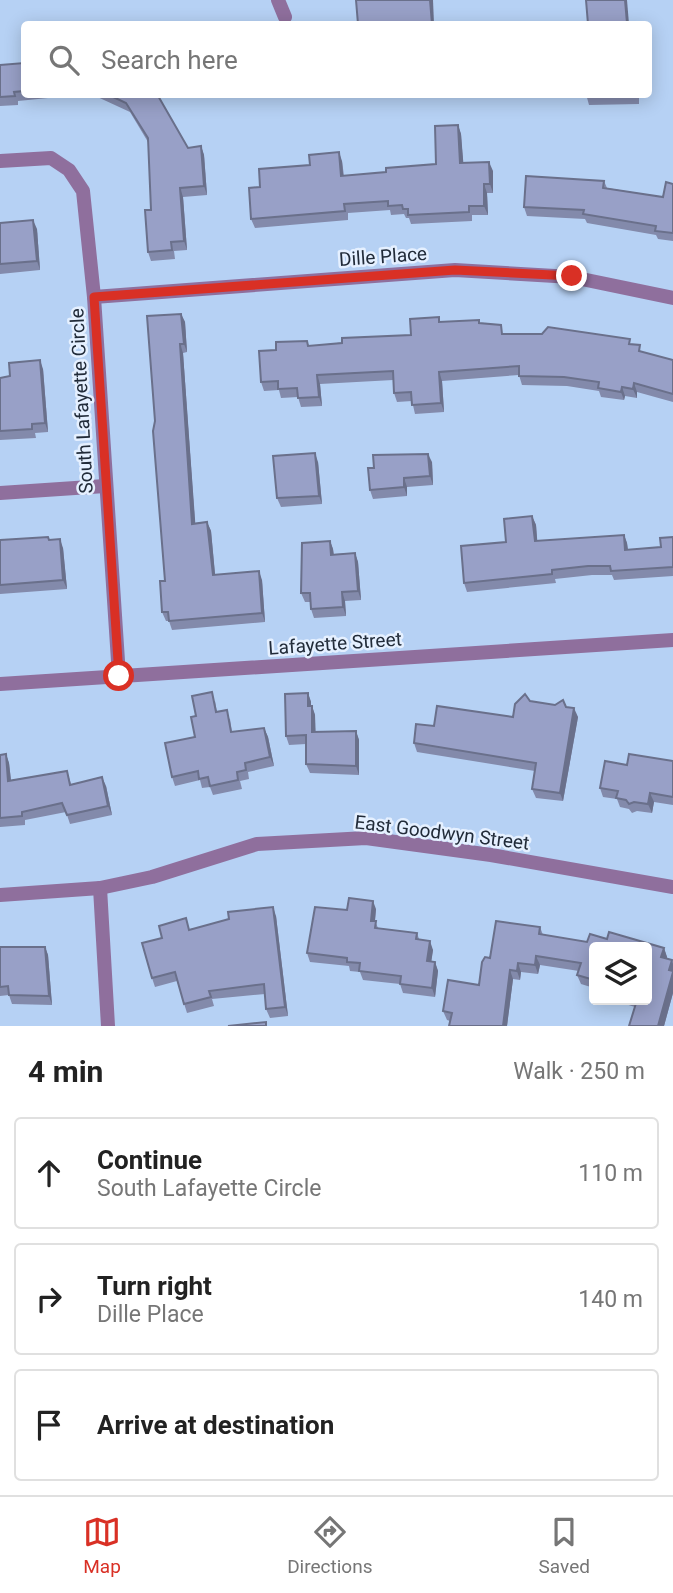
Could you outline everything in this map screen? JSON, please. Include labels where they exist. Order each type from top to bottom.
[{"type":"street","points":[[278,0],[285,17]]},
{"type":"street","name":"South Lafayette Circle","points":[[0,161],[51,158],[69,170],[83,191],[94,297],[119,676]]},
{"type":"street","name":"Dille Place","points":[[94,297],[455,270],[572,276],[673,298]]},
{"type":"street","points":[[0,493],[105,486]]},
{"type":"street","name":"Lafayette Street","points":[[0,684],[673,640]]},
{"type":"street","name":"East Goodwyn Street","points":[[0,895],[100,888],[152,877],[257,844],[366,838],[491,855],[673,887]]},
{"type":"street","points":[[100,888],[108,1026]]},
{"type":"building","points":[[356,0],[430,0],[432,21],[358,21]]},
{"type":"building","points":[[586,0],[625,0],[627,21],[588,21]]},
{"type":"building","points":[[21,63],[21,91],[14,92],[15,96],[0,97],[0,65]]},
{"type":"building","points":[[115,98],[159,98],[188,148],[201,146],[204,186],[180,188],[184,241],[171,242],[172,250],[148,252],[145,210],[151,210],[148,138],[126,103]]},
{"type":"building","points":[[458,125],[460,163],[489,162],[490,184],[484,184],[484,206],[469,206],[469,212],[408,215],[408,209],[403,209],[402,205],[388,206],[388,201],[344,204],[345,211],[251,219],[249,188],[260,187],[259,169],[310,165],[309,155],[339,152],[341,176],[386,172],[386,168],[436,164],[435,126]]},
{"type":"building","points":[[526,176],[604,181],[603,188],[663,197],[666,182],[673,184],[673,233],[655,231],[656,226],[583,214],[584,210],[524,207]]},
{"type":"building","points":[[33,220],[37,261],[0,264],[0,223]]},
{"type":"building","points":[[181,314],[184,344],[180,344],[192,524],[207,522],[213,575],[259,571],[262,613],[169,621],[168,612],[162,612],[160,581],[165,581],[147,316]]},
{"type":"building","points":[[439,317],[439,322],[479,320],[479,323],[501,325],[502,334],[542,334],[548,327],[630,339],[629,344],[640,345],[639,351],[673,360],[673,394],[634,383],[633,389],[622,387],[621,392],[598,388],[599,382],[564,377],[519,376],[519,366],[439,372],[441,403],[412,405],[411,392],[394,393],[393,371],[317,375],[319,397],[298,398],[297,388],[278,389],[278,381],[261,382],[259,351],[276,350],[276,342],[307,341],[308,346],[342,343],[342,338],[411,335],[410,319]]},
{"type":"building","points":[[40,360],[45,423],[32,424],[32,429],[0,431],[0,378],[10,376],[9,363]]},
{"type":"building","points":[[315,453],[319,496],[277,498],[273,456]]},
{"type":"building","points":[[428,454],[430,476],[404,478],[404,487],[370,490],[368,468],[374,468],[373,455]]},
{"type":"building","points":[[532,516],[535,541],[624,535],[625,550],[661,547],[660,538],[673,537],[673,567],[611,571],[610,566],[588,566],[552,570],[552,574],[464,583],[461,546],[506,542],[504,519]]},
{"type":"building","points":[[48,537],[49,540],[60,539],[63,580],[0,585],[0,540]]},
{"type":"building","points":[[330,541],[331,555],[355,553],[358,591],[342,592],[343,607],[311,609],[310,593],[301,593],[302,543]]},
{"type":"building","points":[[212,692],[216,712],[227,710],[231,732],[264,728],[270,757],[245,763],[246,770],[237,772],[238,780],[210,786],[208,777],[199,779],[198,771],[172,777],[165,743],[195,737],[191,717],[196,716],[192,696]]},
{"type":"building","points":[[308,693],[308,706],[312,706],[312,732],[356,731],[356,766],[306,764],[306,735],[286,736],[285,694]]},
{"type":"building","points":[[525,694],[530,701],[555,705],[563,700],[566,707],[574,708],[560,793],[532,789],[536,763],[414,743],[416,724],[434,726],[437,706],[513,717],[515,704]]},
{"type":"building","points":[[6,754],[8,781],[67,771],[70,785],[102,777],[108,806],[67,815],[62,803],[22,812],[22,816],[0,818],[0,755]]},
{"type":"building","points":[[629,754],[673,761],[673,797],[650,793],[648,804],[629,804],[626,800],[616,798],[618,791],[600,788],[605,761],[627,765]]},
{"type":"building","points":[[349,898],[373,901],[371,921],[376,921],[375,928],[417,933],[416,939],[430,941],[427,961],[435,962],[432,988],[400,984],[401,976],[359,971],[360,963],[347,962],[347,958],[307,953],[315,907],[347,910]]},
{"type":"building","points":[[273,907],[285,1007],[266,1009],[264,984],[209,991],[211,997],[184,1004],[175,972],[152,978],[142,943],[162,938],[159,926],[186,918],[189,930],[229,919],[228,912]]},
{"type":"building","points":[[496,921],[540,927],[539,934],[587,942],[590,934],[607,939],[609,932],[643,942],[589,942],[589,979],[577,975],[581,963],[536,956],[535,965],[518,963],[517,971],[510,970],[503,1026],[449,1026],[452,1013],[443,1011],[448,980],[479,985],[482,962],[485,957],[490,958]]},
{"type":"building","points":[[652,945],[664,948],[661,957],[672,960],[669,970],[673,972],[658,1026],[629,1026],[635,1005],[652,1005]]},
{"type":"building","points":[[0,947],[45,947],[49,996],[9,995],[8,986],[0,987]]},
{"type":"building","points":[[266,1022],[266,1026],[228,1026]]},
{"type":"route","points":[[119,676],[94,297],[455,270],[572,276]]}]
